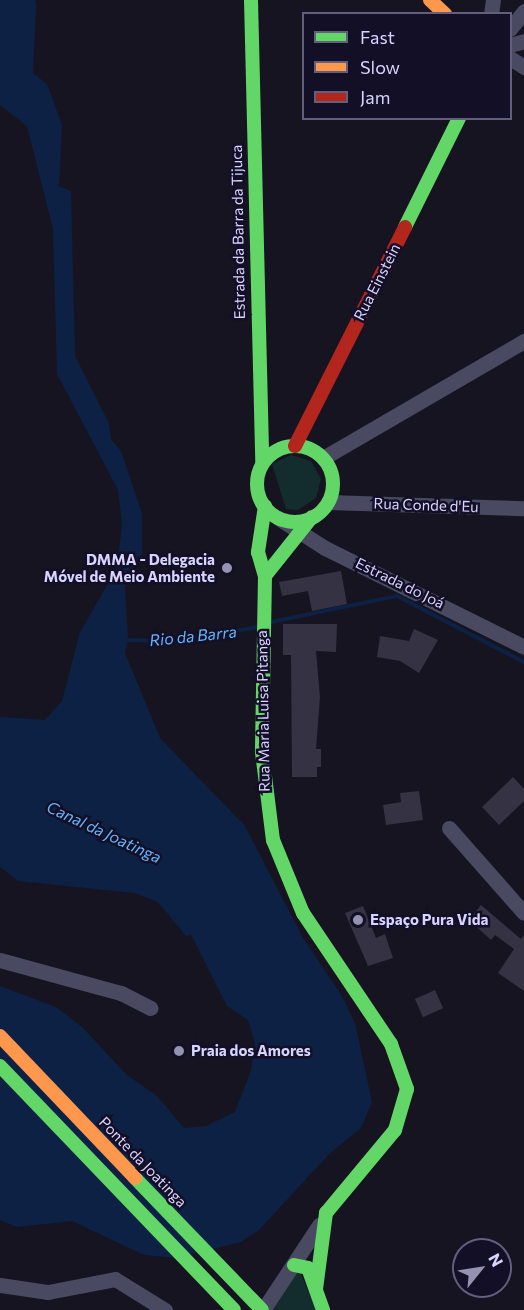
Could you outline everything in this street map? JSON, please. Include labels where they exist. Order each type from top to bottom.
[{"type":"main road","name":"Estrada da Barra da Tijuca","points":[[250,0],[262,464]]},
{"type":"main road","points":[[430,0],[443,12]]},
{"type":"main road","name":"Rua Einstein","points":[[295,446],[458,120]]},
{"type":"main road","points":[[265,576],[312,518],[328,502],[333,478],[323,458],[295,446],[276,451],[262,464],[257,483],[264,506],[278,518],[296,522],[312,518]]},
{"type":"main road","name":"Rua Maria Luisa Pitanga","points":[[264,506],[258,552],[265,576],[262,626],[263,779],[273,840],[303,913],[382,1030],[406,1078],[401,1120],[326,1213]]},
{"type":"main road","points":[[258,552],[279,557]]},
{"type":"main road","name":"Ponte da Joatinga","points":[[0,1036],[264,1308]]},
{"type":"main road","points":[[0,1066],[234,1310]]},
{"type":"main road","points":[[0,1086],[212,1310]]},
{"type":"main road","points":[[316,1289],[326,1213]]},
{"type":"main road","points":[[294,1265],[308,1268],[323,1310]]},
{"type":"street","points":[[512,26],[524,11]]},
{"type":"street","points":[[323,458],[524,341]]},
{"type":"street","name":"Rua Conde d'Eu","points":[[328,502],[524,508]]},
{"type":"street","name":"Estrada do Joá","points":[[278,518],[300,534],[524,647]]},
{"type":"street","points":[[449,828],[524,914]]},
{"type":"street","points":[[0,960],[121,993],[150,1008]]},
{"type":"street","name":"Rua Maria Luisa Pitanga","points":[[264,1308],[326,1213]]},
{"type":"street","points":[[0,1285],[48,1292],[115,1279],[165,1310]]},
{"type":"green space","points":[[291,455],[311,461],[321,479],[316,498],[298,510],[286,509],[272,464]]},
{"type":"green space","points":[[299,1270],[317,1310],[274,1310],[277,1304]]},
{"type":"water","name":"Canal da Joatinga","points":[[0,0],[35,0],[33,73],[47,84],[62,125],[59,186],[71,191],[75,356],[109,423],[111,439],[121,451],[142,514],[142,554],[125,587],[128,638],[125,653],[160,738],[245,826],[303,938],[342,996],[355,1023],[372,1102],[361,1128],[330,1153],[259,1230],[241,1242],[175,1258],[144,1255],[72,1221],[17,1227],[0,1220],[0,986],[56,1007],[82,1027],[127,1075],[157,1096],[184,1128],[206,1126],[235,1112],[251,1070],[255,1044],[248,1020],[227,1006],[191,934],[186,936],[158,902],[135,893],[18,881],[0,867],[0,717],[45,720],[62,701],[80,632],[117,568],[122,524],[118,490],[57,374],[53,229],[27,126],[0,105]]},
{"type":"building","points":[[341,571],[347,604],[312,611],[308,591],[282,596],[279,582]]},
{"type":"building","points":[[283,624],[337,624],[336,652],[316,651],[320,697],[316,749],[321,749],[321,767],[317,767],[317,777],[292,777],[291,655],[283,655]]},
{"type":"building","points":[[414,629],[438,640],[419,673],[400,661],[377,657],[380,636],[409,641]]},
{"type":"building","points":[[513,777],[524,789],[524,801],[499,825],[482,807]]},
{"type":"building","points":[[419,791],[423,820],[386,825],[383,805],[401,802],[400,793]]},
{"type":"building","points":[[481,905],[521,939],[524,935],[524,991],[498,973],[514,949],[495,935],[491,940],[469,920]]},
{"type":"building","points":[[363,906],[376,938],[385,934],[393,958],[368,966],[345,913]]},
{"type":"building","points":[[435,990],[443,1008],[423,1017],[415,999]]},
{"type":"waterway","name":"Rio da Barra","points":[[271,622],[397,596],[524,662]]},
{"type":"waterway","name":"Rio da Barra","points":[[123,640],[170,641],[258,627]]},
{"type":"traffic: fast","points":[[251,0],[262,464]]},
{"type":"traffic: fast","points":[[405,227],[458,120]]},
{"type":"traffic: fast","points":[[295,446],[309,449],[322,457],[330,470],[333,484],[330,498],[322,511],[309,519],[295,522],[281,519],[268,511],[260,498],[257,484],[260,470],[268,457],[281,449],[295,446]]},
{"type":"traffic: fast","points":[[265,506],[258,552],[265,576],[262,752],[273,840],[303,913],[391,1044],[407,1089],[395,1130],[326,1213]]},
{"type":"traffic: fast","points":[[265,576],[312,517]]},
{"type":"traffic: fast","points":[[0,1066],[234,1310]]},
{"type":"traffic: fast","points":[[135,1178],[262,1310]]},
{"type":"traffic: fast","points":[[316,1289],[326,1213]]},
{"type":"traffic: fast","points":[[294,1265],[308,1268],[323,1310]]},
{"type":"traffic: slow","points":[[430,0],[443,12]]},
{"type":"traffic: slow","points":[[0,1036],[135,1178]]},
{"type":"traffic: jam","points":[[295,446],[405,227]]},
{"type":"place","name":"DMMA - Delegacia Móvel de Meio Ambiente","points":[[227,568]]},
{"type":"place","name":"Espaço Pura Vida","points":[[358,920]]},
{"type":"place","name":"Praia dos Amores","points":[[179,1051]]}]
